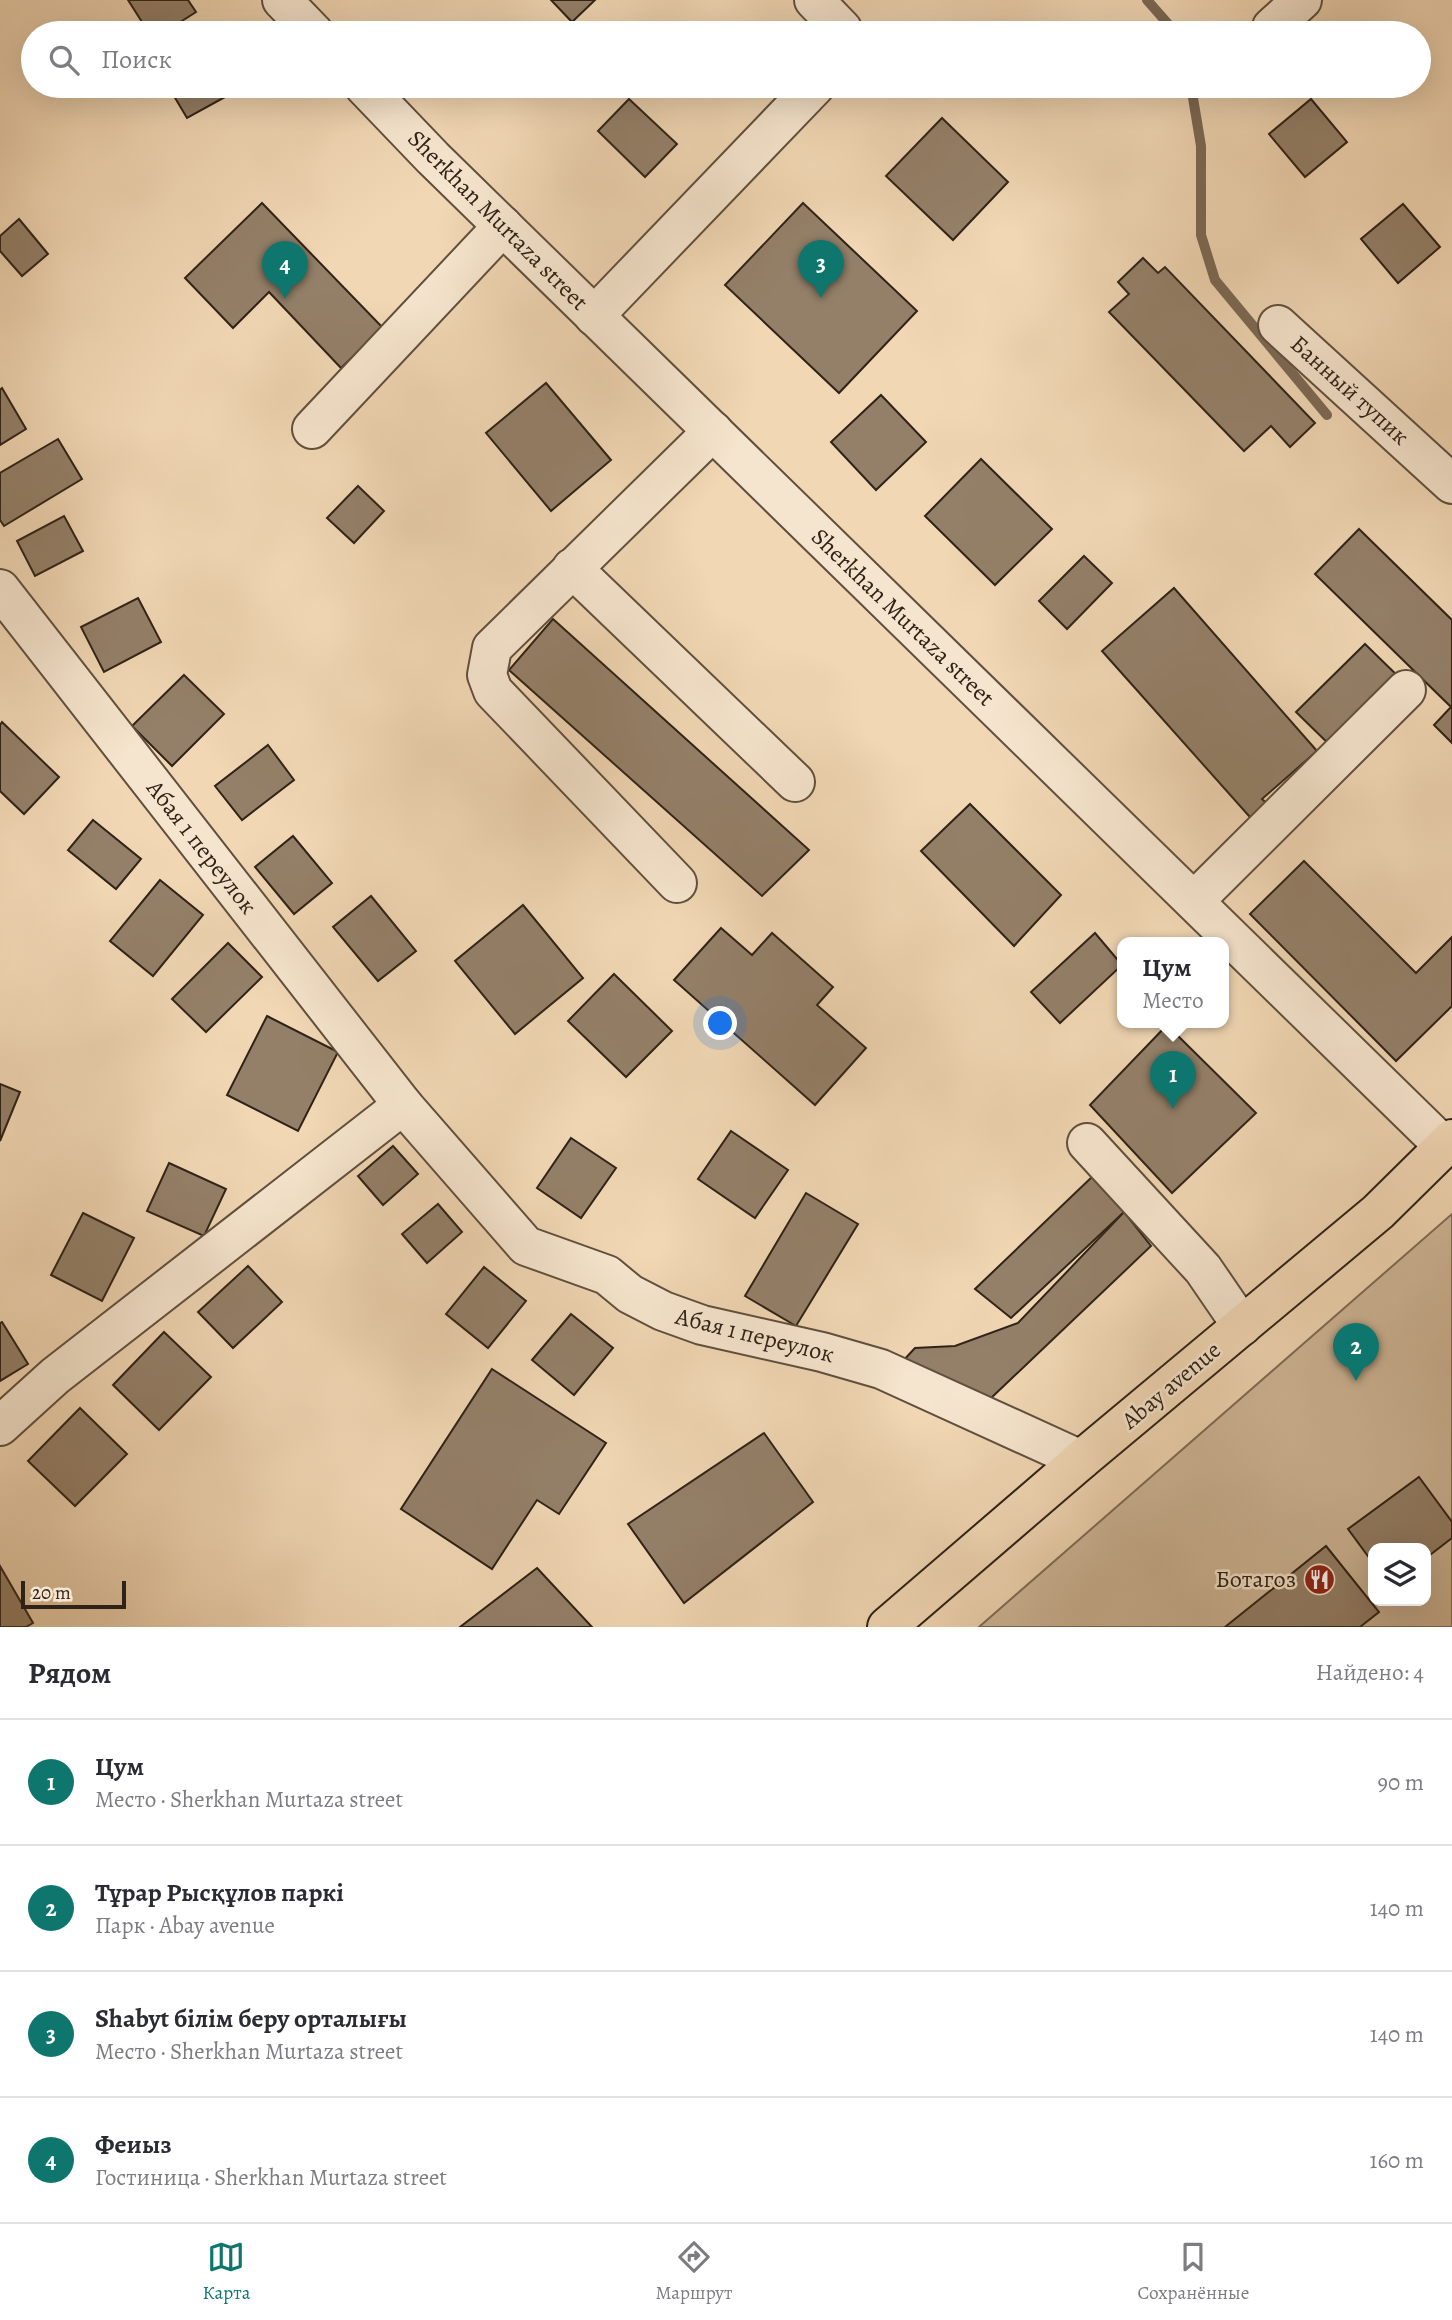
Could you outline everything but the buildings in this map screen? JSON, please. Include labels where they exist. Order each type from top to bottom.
[{"type":"main road","name":"Abay avenue","points":[[887,1627],[1378,1212],[1448,1142]]},
{"type":"street","points":[[282,0],[302,21]]},
{"type":"street","points":[[814,0],[834,21]]},
{"type":"street","points":[[1279,21],[1302,0]]},
{"type":"street","name":"Sherkhan Murtaza street","points":[[376,98],[594,316],[1194,901],[1448,1142]]},
{"type":"street","points":[[594,316],[803,98]]},
{"type":"street","points":[[312,429],[503,226]]},
{"type":"street","name":"Банный тупик","points":[[1278,325],[1452,484]]},
{"type":"street","points":[[677,883],[493,691],[487,675],[492,648],[713,431]]},
{"type":"street","points":[[572,568],[795,782]]},
{"type":"street","name":"Абая 1 переулок","points":[[0,589],[404,1105],[526,1247],[607,1275],[630,1294],[663,1311],[702,1325],[881,1368],[1082,1460]]},
{"type":"street","points":[[1194,901],[1406,690]]},
{"type":"street","points":[[0,1426],[55,1376],[404,1105]]},
{"type":"street","points":[[1087,1143],[1203,1269],[1242,1326]]},
{"type":"shaded area","points":[[1452,1214],[1452,1627],[979,1627]]},
{"type":"waterway","points":[[1147,0],[1165,21]]},
{"type":"waterway","points":[[1193,98],[1201,146],[1201,235],[1215,280],[1327,415]]},
{"type":"place","name":"Shabyt білім беру орталығы","points":[[821,298]]},
{"type":"place","name":"Феиыз","points":[[285,299]]},
{"type":"place","name":"Цум","points":[[1173,1109]]},
{"type":"place","name":"Тұрар Рысқұлов паркі","points":[[1356,1381]]},
{"type":"place","name":"Ботагоз","points":[[1319,1579]]}]
